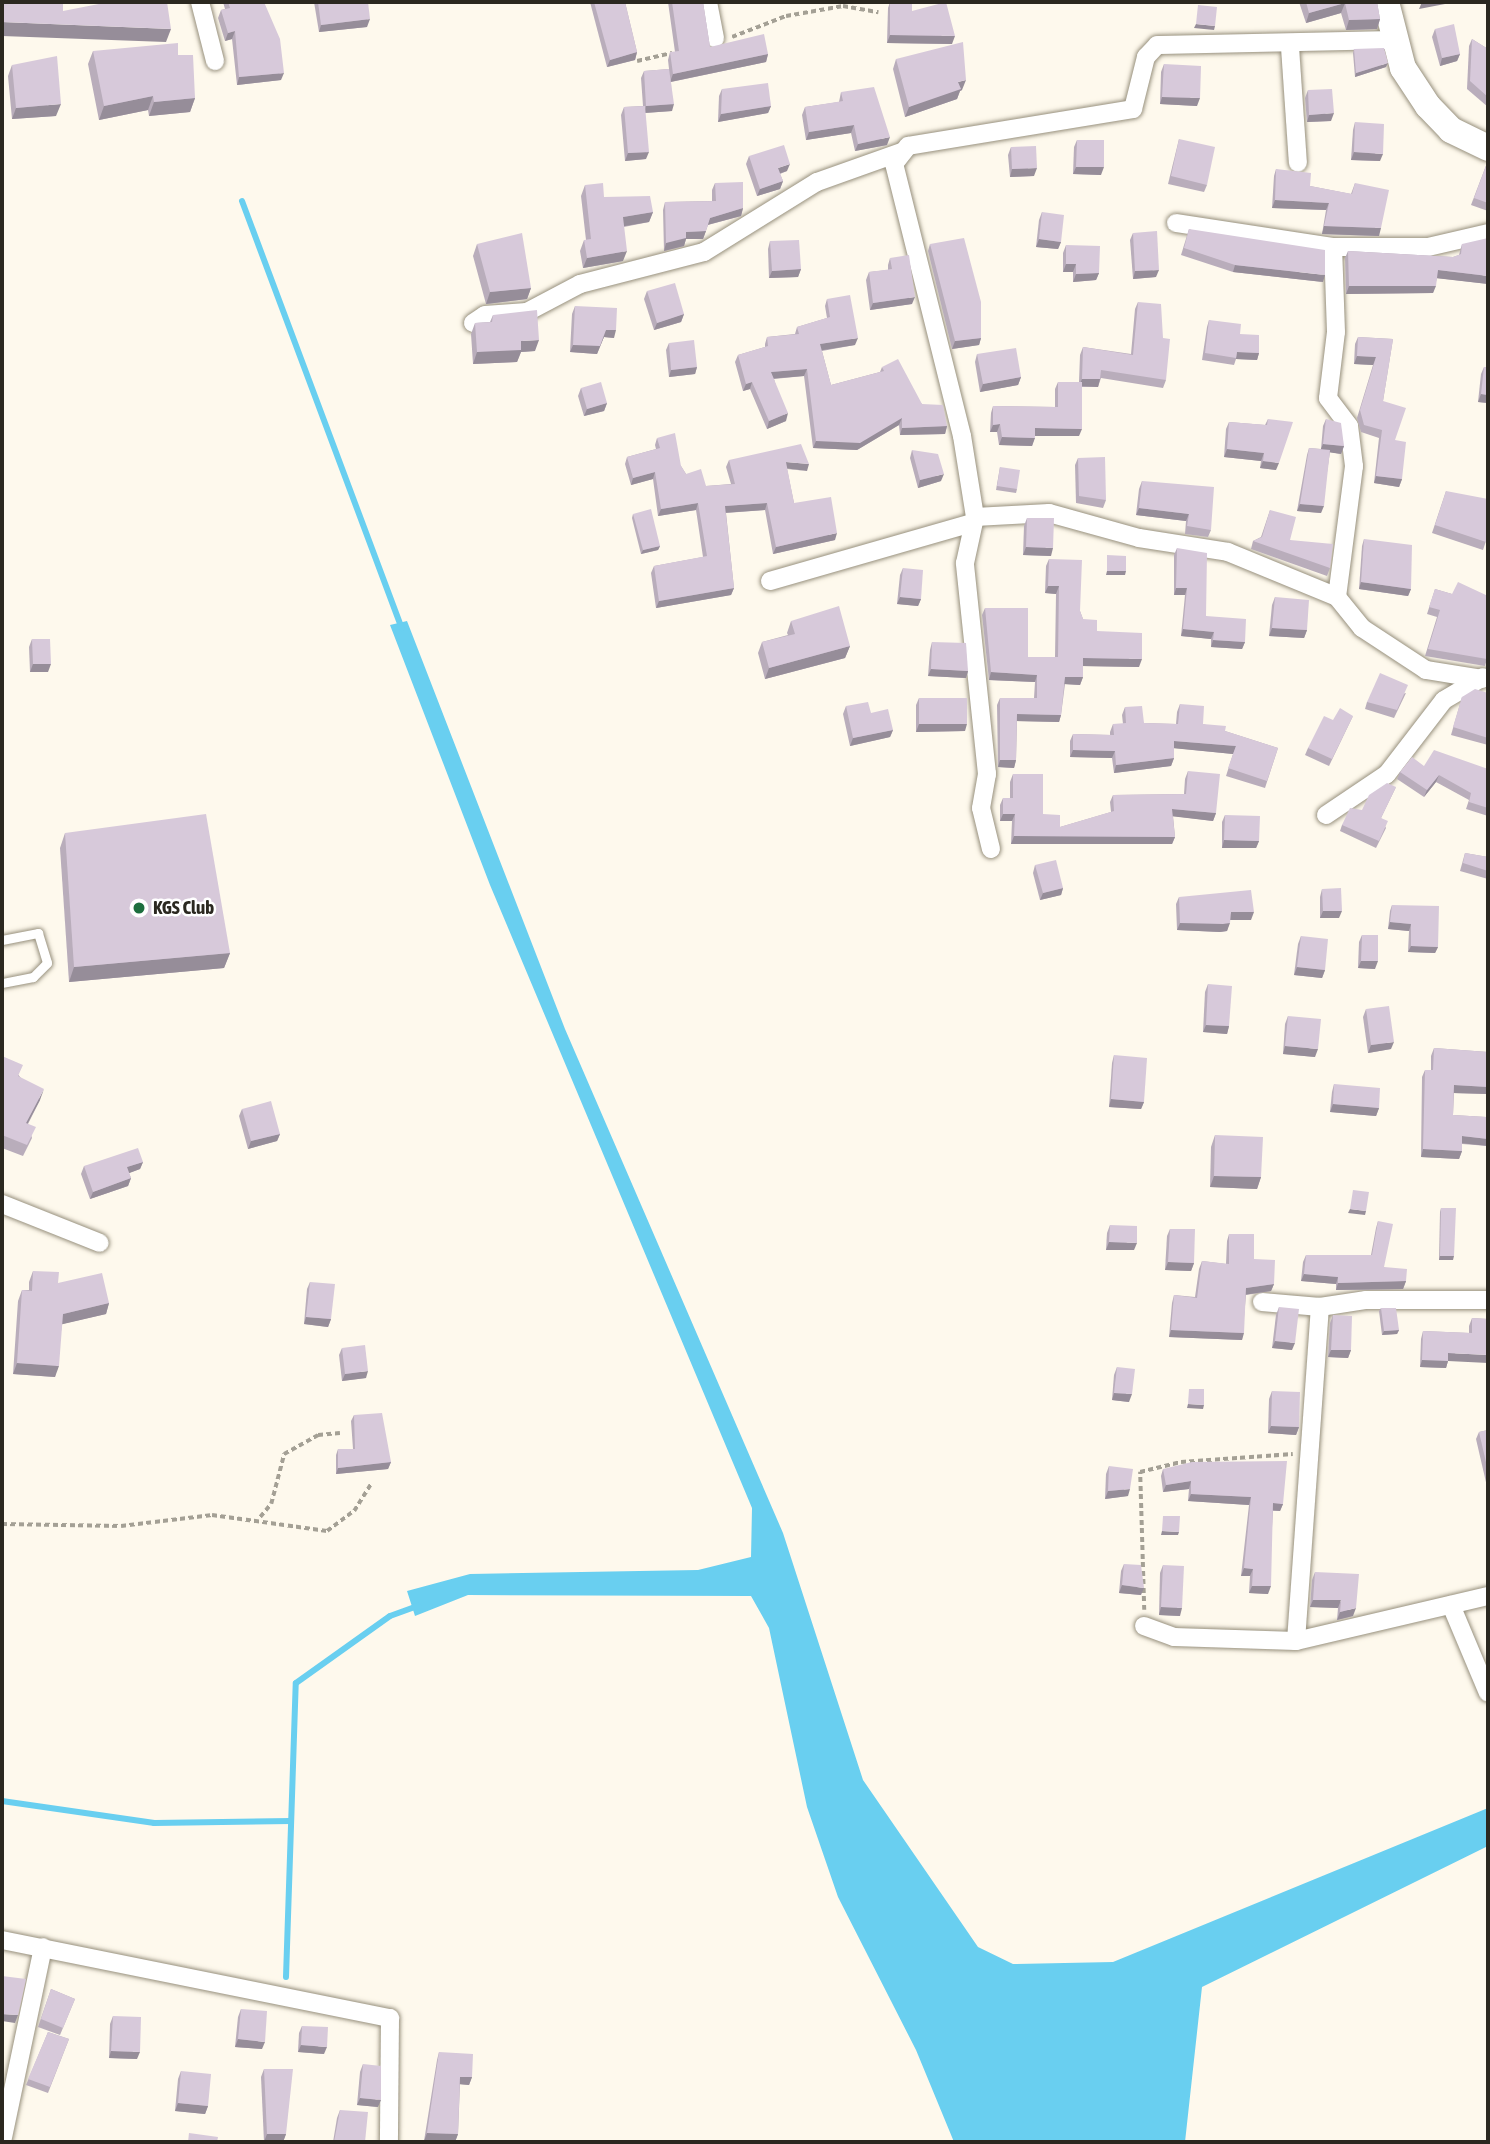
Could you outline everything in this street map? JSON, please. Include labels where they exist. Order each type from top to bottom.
[{"type":"main road","points":[[1386,2],[1403,68],[1427,106],[1451,130],[1488,148]]},
{"type":"street","points":[[200,2],[215,61]]},
{"type":"street","points":[[708,2],[715,38]]},
{"type":"street","points":[[473,323],[485,315],[527,312],[580,284],[704,251],[817,182],[904,151],[973,131],[1133,109],[1146,57],[1157,45],[1290,47],[1396,40]]},
{"type":"street","points":[[1290,47],[1298,163]]},
{"type":"street","points":[[904,151],[894,164],[900,199],[948,373],[972,520],[965,563],[987,774],[981,808],[990,849]]},
{"type":"street","points":[[1176,223],[1333,247],[1428,247],[1488,233]]},
{"type":"street","points":[[1333,247],[1336,332],[1328,398],[1349,426],[1354,466],[1337,597]]},
{"type":"street","points":[[770,582],[972,520],[1049,513],[1139,538],[1228,552],[1337,597],[1362,628],[1426,670],[1485,676]]},
{"type":"street","points":[[1326,815],[1387,775],[1444,700],[1485,676]]},
{"type":"street","points":[[2,1204],[100,1243]]},
{"type":"street","points":[[1262,1302],[1320,1307],[1366,1300],[1488,1300]]},
{"type":"street","points":[[1296,1641],[1320,1307]]},
{"type":"street","points":[[1144,1626],[1174,1637],[1296,1641],[1488,1597]]},
{"type":"street","points":[[1451,1605],[1488,1693]]},
{"type":"street","points":[[2,1940],[390,2018],[389,2142]]},
{"type":"street","points":[[2,2142],[43,1947]]},
{"type":"lane","points":[[2,940],[38,933],[47,963],[33,977],[2,983]]},
{"type":"path","points":[[813,13],[843,6],[878,12]]},
{"type":"path","points":[[260,1517],[271,1504],[284,1454],[318,1435],[340,1433]]},
{"type":"path","points":[[1144,1626],[1140,1472],[1181,1462],[1310,1453]]},
{"type":"path","points":[[2,1524],[260,1517],[327,1531],[354,1511],[370,1483]]},
{"type":"water","points":[[407,621],[565,1029],[783,1533],[863,1780],[978,1947],[1013,1964],[1113,1962],[1488,1808],[1488,1846],[1202,1987],[1185,2142],[954,2142],[916,2050],[838,1897],[807,1807],[769,1628],[751,1596],[468,1595],[415,1616],[407,1591],[470,1574],[698,1570],[751,1557],[752,1508],[490,885],[390,625]]},
{"type":"building","points":[[2,2],[63,2],[63,11],[109,2],[167,2],[171,29],[2,22]]},
{"type":"building","points":[[228,2],[264,2],[280,39],[284,73],[239,77],[235,31],[228,33],[221,10],[230,8]]},
{"type":"building","points":[[318,2],[368,2],[370,19],[321,25]]},
{"type":"building","points":[[594,2],[625,2],[637,52],[610,60]]},
{"type":"building","points":[[672,2],[703,2],[710,47],[764,34],[768,54],[673,74],[670,52],[679,51]]},
{"type":"building","points":[[890,2],[912,2],[912,11],[946,2],[955,36],[890,35]]},
{"type":"building","points":[[1306,2],[1377,2],[1380,19],[1349,20],[1345,3],[1309,13]]},
{"type":"building","points":[[1198,5],[1217,7],[1215,26],[1196,24]]},
{"type":"building","points":[[1454,24],[1460,54],[1442,58],[1435,29]]},
{"type":"building","points":[[1472,39],[1488,49],[1488,97],[1470,81]]},
{"type":"building","points":[[963,42],[966,80],[958,82],[961,89],[909,107],[896,59]]},
{"type":"building","points":[[178,43],[178,55],[193,55],[195,98],[154,102],[153,96],[104,106],[93,51]]},
{"type":"building","points":[[1384,48],[1388,63],[1356,73],[1354,49]]},
{"type":"building","points":[[57,56],[61,104],[16,108],[12,65]]},
{"type":"building","points":[[1164,64],[1201,66],[1200,98],[1162,97]]},
{"type":"building","points":[[669,69],[674,104],[646,106],[644,71]]},
{"type":"building","points":[[768,83],[771,106],[721,114],[722,89]]},
{"type":"building","points":[[874,87],[890,137],[858,144],[854,125],[809,132],[805,107],[843,101],[841,92]]},
{"type":"building","points":[[1332,89],[1334,113],[1309,115],[1308,90]]},
{"type":"building","points":[[645,106],[649,152],[628,153],[624,107]]},
{"type":"building","points":[[1355,122],[1384,124],[1383,154],[1354,152]]},
{"type":"building","points":[[1179,139],[1215,147],[1207,185],[1171,176]]},
{"type":"building","points":[[1077,140],[1104,140],[1104,167],[1076,167]]},
{"type":"building","points":[[784,145],[790,164],[778,168],[783,181],[760,189],[749,156]]},
{"type":"building","points":[[1036,146],[1037,168],[1012,169],[1011,147]]},
{"type":"building","points":[[1488,164],[1488,203],[1474,198]]},
{"type":"building","points":[[1276,169],[1311,173],[1310,186],[1352,194],[1355,183],[1389,190],[1381,228],[1324,226],[1329,203],[1275,200]]},
{"type":"building","points":[[743,182],[743,208],[710,218],[706,231],[686,232],[686,238],[666,243],[665,202],[716,201],[715,183]]},
{"type":"building","points":[[603,183],[604,197],[650,196],[653,212],[623,217],[627,251],[587,258],[584,240],[591,239],[585,185]]},
{"type":"building","points":[[1042,212],[1064,215],[1061,242],[1039,239]]},
{"type":"building","points":[[1189,229],[1325,250],[1325,275],[1235,265],[1184,248]]},
{"type":"building","points":[[1157,231],[1159,270],[1135,271],[1133,233]]},
{"type":"building","points":[[522,233],[531,288],[490,292],[477,244]]},
{"type":"building","points":[[964,238],[981,302],[981,338],[955,341],[930,244]]},
{"type":"building","points":[[1488,238],[1488,276],[1438,270],[1436,286],[1349,286],[1348,251],[1453,257],[1461,254],[1462,244]]},
{"type":"building","points":[[799,240],[801,269],[772,271],[770,241]]},
{"type":"building","points":[[1066,245],[1100,246],[1099,273],[1076,274],[1076,264],[1066,264]]},
{"type":"building","points":[[909,255],[915,297],[873,303],[869,272],[892,269],[890,258]]},
{"type":"building","points":[[675,283],[684,314],[657,323],[647,291]]},
{"type":"building","points":[[850,295],[858,338],[820,344],[831,385],[884,371],[882,367],[898,359],[922,404],[943,405],[947,426],[902,428],[902,418],[860,443],[816,441],[807,369],[771,372],[788,413],[769,421],[752,382],[746,384],[738,355],[768,346],[767,337],[799,334],[797,327],[830,317],[827,299]]},
{"type":"building","points":[[1138,302],[1161,304],[1163,338],[1170,339],[1166,380],[1101,370],[1100,379],[1082,379],[1083,347],[1133,355]]},
{"type":"building","points":[[575,306],[617,308],[616,330],[606,330],[600,346],[573,345]]},
{"type":"building","points":[[537,310],[539,340],[521,341],[521,350],[477,352],[475,323],[492,322],[493,315]]},
{"type":"building","points":[[1209,320],[1241,324],[1240,334],[1259,335],[1259,353],[1237,352],[1236,358],[1205,353]]},
{"type":"building","points":[[1358,337],[1393,339],[1383,401],[1406,408],[1395,440],[1406,442],[1402,479],[1376,476],[1382,430],[1364,425],[1360,410],[1376,357],[1357,356]]},
{"type":"building","points":[[694,340],[697,367],[671,370],[669,343]]},
{"type":"building","points":[[1016,348],[1021,377],[983,384],[977,354]]},
{"type":"building","points":[[1484,367],[1488,367],[1488,395],[1481,394]]},
{"type":"building","points":[[601,382],[607,403],[587,409],[581,388]]},
{"type":"building","points":[[1058,382],[1082,382],[1082,429],[1035,428],[1035,438],[1002,437],[1000,424],[993,425],[993,406],[1058,407]]},
{"type":"building","points":[[1268,419],[1293,422],[1279,463],[1263,461],[1264,453],[1227,449],[1229,422],[1267,425]]},
{"type":"building","points":[[1326,419],[1341,423],[1344,446],[1323,444]]},
{"type":"building","points":[[675,433],[681,466],[686,474],[701,469],[706,486],[735,484],[729,460],[801,444],[809,464],[786,462],[794,503],[831,497],[837,533],[776,547],[767,503],[725,506],[734,588],[659,601],[654,566],[707,556],[698,503],[661,509],[655,472],[633,478],[627,457],[660,448],[657,438]]},
{"type":"building","points":[[1309,448],[1330,450],[1324,506],[1300,504]]},
{"type":"building","points":[[912,450],[938,454],[944,474],[920,480]]},
{"type":"building","points":[[1105,457],[1106,500],[1079,496],[1078,458]]},
{"type":"building","points":[[1000,467],[1020,470],[1017,489],[997,486]]},
{"type":"building","points":[[1142,481],[1214,487],[1211,530],[1187,526],[1189,514],[1139,508]]},
{"type":"building","points":[[1446,491],[1488,499],[1486,542],[1435,525]]},
{"type":"building","points":[[651,509],[660,546],[643,550],[633,514]]},
{"type":"building","points":[[1270,510],[1296,517],[1290,540],[1333,544],[1330,568],[1253,541],[1262,537]]},
{"type":"building","points":[[1027,518],[1054,518],[1053,548],[1026,547]]},
{"type":"building","points":[[1364,539],[1412,545],[1411,589],[1361,582]]},
{"type":"building","points":[[1177,548],[1207,553],[1206,616],[1246,619],[1245,642],[1213,640],[1214,632],[1183,629],[1187,588],[1176,588]]},
{"type":"building","points":[[1107,555],[1126,556],[1126,571],[1107,571]]},
{"type":"building","points":[[1049,559],[1082,560],[1080,611],[1083,619],[1097,620],[1097,631],[1142,633],[1142,659],[1083,658],[1083,677],[1065,677],[1061,715],[1017,714],[1016,760],[1000,760],[1000,698],[1037,698],[1037,675],[991,672],[985,608],[1028,608],[1028,657],[1058,657],[1059,586],[1048,586]]},
{"type":"building","points":[[903,568],[923,570],[921,599],[900,597]]},
{"type":"building","points":[[1458,582],[1488,596],[1487,659],[1428,649],[1440,610],[1429,607],[1435,589],[1452,594]]},
{"type":"building","points":[[1275,597],[1309,600],[1307,630],[1272,628]]},
{"type":"building","points":[[839,606],[850,646],[769,668],[762,642],[795,634],[791,621]]},
{"type":"building","points":[[32,639],[50,639],[51,664],[33,664]]},
{"type":"building","points":[[932,642],[966,643],[968,671],[931,669]]},
{"type":"building","points":[[1380,673],[1408,685],[1397,710],[1367,702]]},
{"type":"building","points":[[1475,689],[1488,693],[1488,738],[1453,727],[1462,697]]},
{"type":"building","points":[[919,698],[967,698],[967,724],[919,724]]},
{"type":"building","points":[[868,702],[871,713],[888,709],[893,730],[853,738],[846,706]]},
{"type":"building","points":[[1180,704],[1204,706],[1203,724],[1226,726],[1225,731],[1278,748],[1267,781],[1228,768],[1236,746],[1174,741],[1174,758],[1116,765],[1115,751],[1073,750],[1073,734],[1114,735],[1113,724],[1126,723],[1125,707],[1142,706],[1144,723],[1178,724]]},
{"type":"building","points":[[1340,708],[1353,716],[1332,759],[1308,748],[1324,716],[1333,720]]},
{"type":"building","points":[[1434,750],[1488,769],[1488,808],[1469,802],[1471,793],[1439,775],[1427,790],[1400,772],[1412,757],[1424,766]]},
{"type":"building","points":[[1188,771],[1220,774],[1216,813],[1172,809],[1175,837],[1014,836],[1015,814],[1003,814],[1003,798],[1013,798],[1013,774],[1043,774],[1043,814],[1060,815],[1060,827],[1114,811],[1113,795],[1186,794]]},
{"type":"building","points":[[1387,783],[1396,787],[1381,818],[1388,821],[1379,841],[1342,825],[1350,808],[1362,810],[1369,795]]},
{"type":"building","name":"KGS Club","points":[[206,814],[230,953],[74,967],[65,833]]},
{"type":"building","points":[[1225,815],[1260,816],[1259,841],[1224,840]]},
{"type":"building","points":[[1465,853],[1488,857],[1488,871],[1463,863]]},
{"type":"building","points":[[1056,860],[1063,888],[1043,893],[1035,865]]},
{"type":"building","points":[[1341,888],[1342,911],[1323,911],[1322,889]]},
{"type":"building","points":[[1251,890],[1254,912],[1231,912],[1230,923],[1180,923],[1179,897]]},
{"type":"building","points":[[1392,905],[1439,906],[1438,947],[1411,946],[1411,924],[1390,922]]},
{"type":"building","points":[[1362,935],[1378,935],[1378,961],[1361,961]]},
{"type":"building","points":[[1301,936],[1328,939],[1325,970],[1297,967]]},
{"type":"building","points":[[1208,984],[1232,986],[1229,1026],[1206,1025]]},
{"type":"building","points":[[1389,1006],[1394,1042],[1371,1045],[1366,1009]]},
{"type":"building","points":[[1288,1016],[1321,1019],[1318,1049],[1285,1046]]},
{"type":"building","points":[[1434,1048],[1488,1052],[1488,1087],[1454,1085],[1453,1115],[1487,1117],[1488,1111],[1488,1139],[1462,1136],[1462,1151],[1423,1149],[1425,1070],[1433,1070]]},
{"type":"building","points":[[1114,1055],[1147,1058],[1144,1102],[1111,1099]]},
{"type":"building","points":[[2,1056],[23,1065],[18,1076],[44,1089],[26,1123],[36,1127],[27,1145],[2,1135]]},
{"type":"building","points":[[1334,1084],[1380,1088],[1379,1108],[1333,1104]]},
{"type":"building","points":[[271,1101],[280,1134],[251,1141],[242,1109]]},
{"type":"building","points":[[1215,1135],[1263,1137],[1261,1177],[1214,1176]]},
{"type":"building","points":[[138,1148],[143,1162],[127,1167],[131,1178],[93,1192],[84,1166]]},
{"type":"building","points":[[1353,1190],[1369,1192],[1366,1211],[1350,1209]]},
{"type":"building","points":[[1441,1208],[1456,1208],[1454,1256],[1440,1256]]},
{"type":"building","points":[[1378,1221],[1393,1224],[1384,1267],[1407,1269],[1406,1281],[1338,1283],[1338,1277],[1304,1274],[1306,1255],[1372,1255]]},
{"type":"building","points":[[1110,1225],[1137,1226],[1137,1243],[1109,1242]]},
{"type":"building","points":[[1170,1229],[1195,1229],[1194,1263],[1168,1262]]},
{"type":"building","points":[[1229,1234],[1254,1234],[1254,1259],[1275,1260],[1274,1284],[1246,1288],[1244,1333],[1171,1330],[1174,1295],[1197,1298],[1202,1261],[1229,1264]]},
{"type":"building","points":[[33,1271],[59,1272],[58,1283],[102,1273],[109,1303],[63,1314],[59,1366],[17,1363],[22,1290],[32,1291]]},
{"type":"building","points":[[310,1282],[335,1284],[331,1319],[306,1317]]},
{"type":"building","points":[[1279,1307],[1299,1309],[1295,1343],[1275,1341]]},
{"type":"building","points":[[1381,1308],[1396,1308],[1399,1330],[1384,1331]]},
{"type":"building","points":[[1333,1315],[1352,1316],[1351,1350],[1331,1350]]},
{"type":"building","points":[[1472,1318],[1488,1319],[1488,1355],[1448,1353],[1448,1361],[1422,1360],[1423,1331],[1472,1333]]},
{"type":"building","points":[[365,1345],[368,1371],[345,1374],[342,1348]]},
{"type":"building","points":[[1117,1367],[1135,1369],[1132,1394],[1114,1393]]},
{"type":"building","points":[[1189,1389],[1204,1389],[1204,1405],[1188,1404]]},
{"type":"building","points":[[1272,1391],[1300,1392],[1299,1427],[1271,1426]]},
{"type":"building","points":[[382,1413],[391,1462],[338,1468],[338,1449],[355,1449],[354,1415]]},
{"type":"building","points":[[1488,1430],[1488,1471],[1479,1432]]},
{"type":"building","points":[[1287,1461],[1283,1504],[1273,1503],[1271,1586],[1252,1586],[1253,1569],[1244,1568],[1251,1497],[1191,1494],[1191,1481],[1166,1485],[1163,1469],[1192,1462]]},
{"type":"building","points":[[1109,1466],[1133,1469],[1130,1489],[1108,1491]]},
{"type":"building","points":[[1163,1516],[1180,1516],[1179,1532],[1162,1531]]},
{"type":"building","points":[[1124,1564],[1141,1565],[1144,1588],[1122,1585]]},
{"type":"building","points":[[1163,1565],[1184,1566],[1182,1608],[1161,1607]]},
{"type":"building","points":[[1315,1572],[1359,1574],[1356,1608],[1340,1612],[1341,1600],[1313,1600]]},
{"type":"building","points":[[2,1976],[26,1979],[18,2015],[2,2014]]},
{"type":"building","points":[[51,1989],[75,1999],[63,2028],[41,2019]]},
{"type":"building","points":[[241,2009],[267,2011],[265,2042],[238,2039]]},
{"type":"building","points":[[113,2016],[141,2017],[140,2052],[111,2051]]},
{"type":"building","points":[[302,2026],[328,2027],[327,2047],[301,2045]]},
{"type":"building","points":[[48,2032],[69,2039],[50,2087],[28,2079]]},
{"type":"building","points":[[439,2052],[473,2054],[472,2077],[460,2077],[458,2134],[427,2133]]},
{"type":"building","points":[[363,2064],[381,2066],[381,2100],[360,2098]]},
{"type":"building","points":[[264,2069],[293,2069],[286,2134],[267,2134]]},
{"type":"building","points":[[181,2071],[211,2074],[208,2106],[178,2103]]},
{"type":"building","points":[[340,2110],[368,2112],[365,2142],[334,2142]]},
{"type":"building","points":[[189,2133],[218,2137],[217,2142],[188,2142]]},
{"type":"waterway","points":[[242,201],[402,628]]},
{"type":"waterway","points":[[286,1977],[296,1683],[390,1616],[418,1606]]},
{"type":"waterway","points":[[2,1801],[154,1823],[291,1821]]},
{"type":"place","name":"KGS Club","points":[[139,908]]}]
